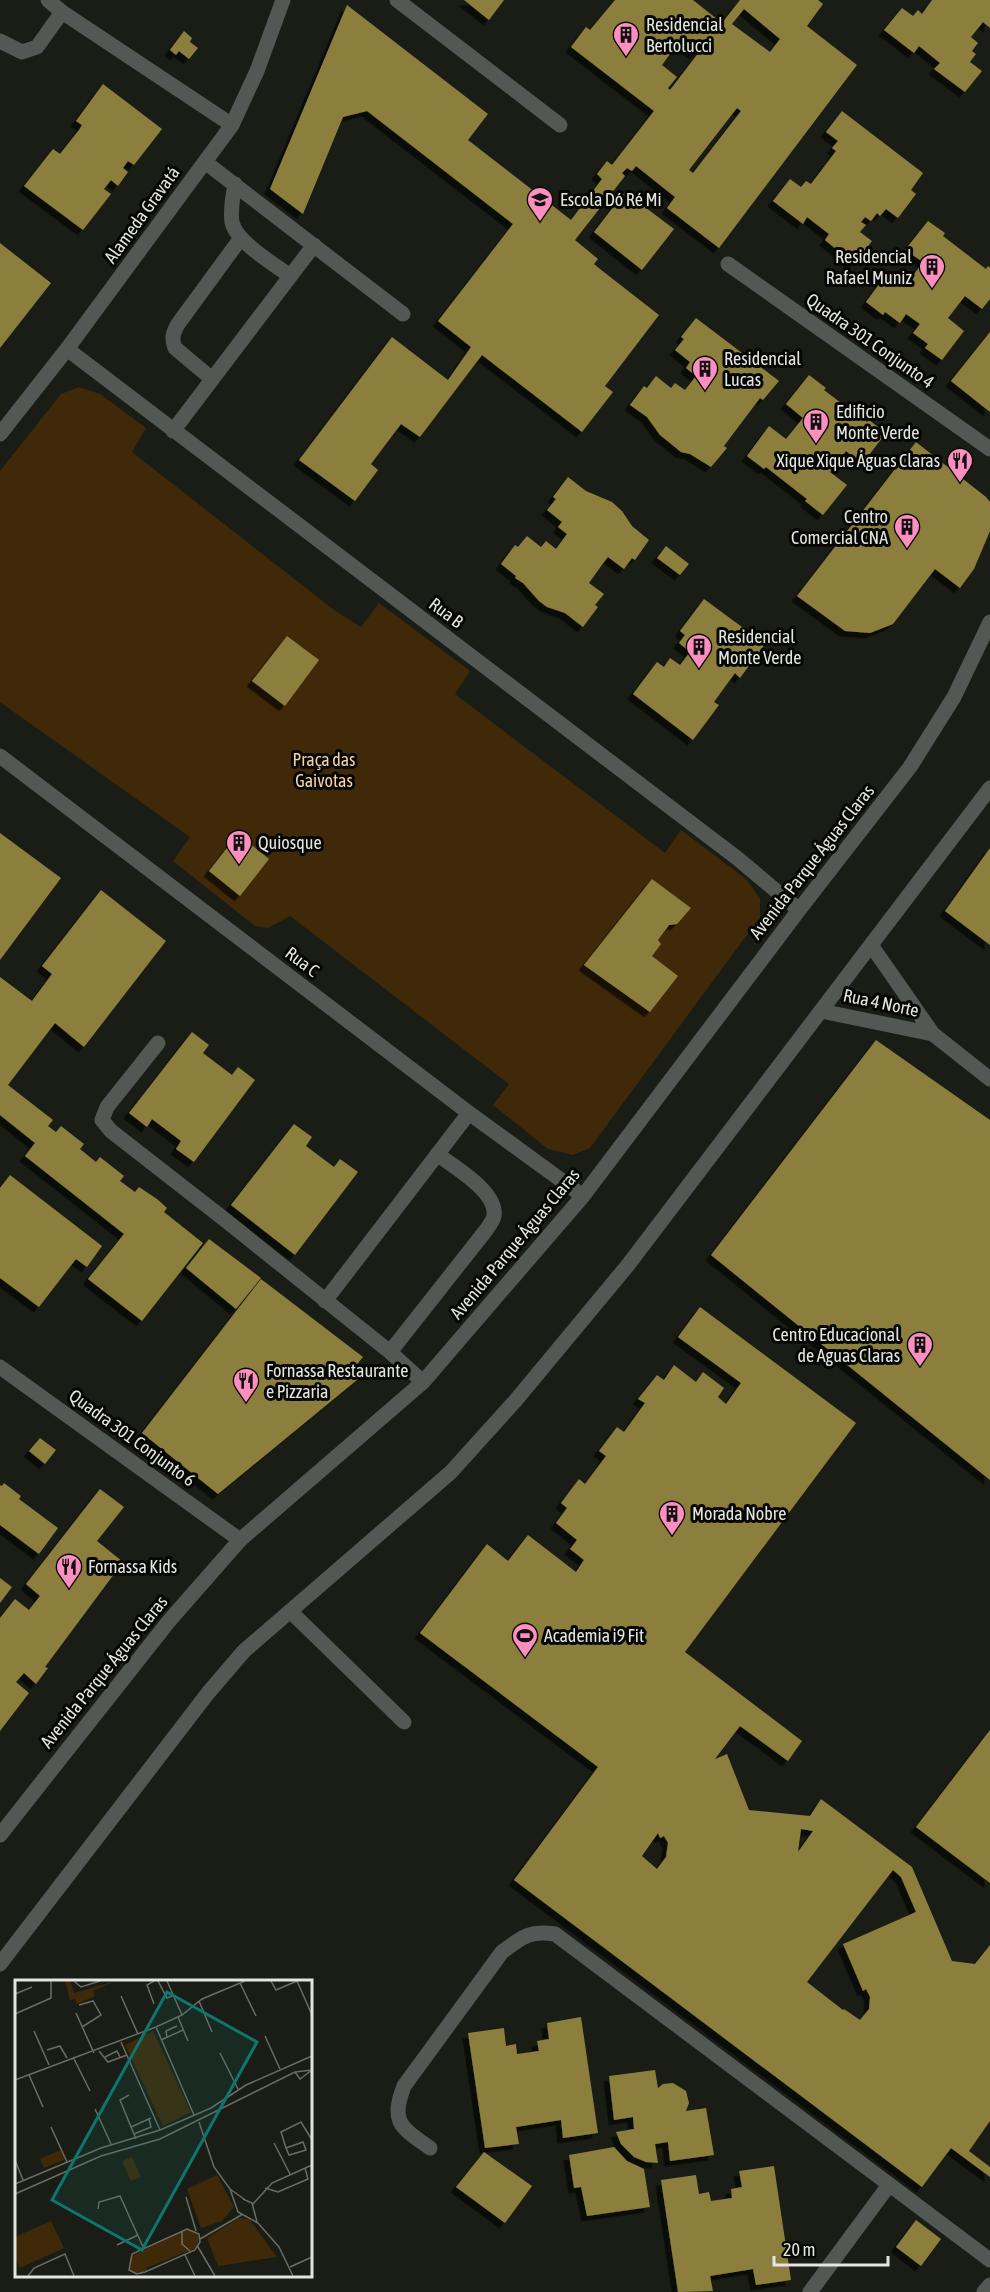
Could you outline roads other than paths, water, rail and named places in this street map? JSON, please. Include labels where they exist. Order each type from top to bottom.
[{"type":"street","points":[[48,0],[62,12],[232,125]]},
{"type":"street","name":"Alameda Gravatá","points":[[0,434],[67,349],[232,125],[257,71],[283,0]]},
{"type":"street","points":[[397,0],[560,125]]},
{"type":"street","points":[[0,41],[22,52],[37,47],[62,12]]},
{"type":"street","points":[[205,162],[403,314]]},
{"type":"street","points":[[235,184],[231,205],[232,220],[241,238],[290,276]]},
{"type":"street","points":[[212,379],[175,348],[172,341],[173,334],[241,238]]},
{"type":"street","points":[[173,430],[314,245]]},
{"type":"street","name":"Quadra 301 Conjunto 4","points":[[728,264],[990,449]]},
{"type":"street","name":"Rua B","points":[[67,349],[738,858],[799,910]]},
{"type":"street","name":"Avenida Parque Águas Claras","points":[[0,1835],[169,1620],[240,1540],[423,1382],[583,1196],[799,910],[910,768],[954,697],[990,622]]},
{"type":"street","name":"Rua C","points":[[0,756],[469,1113],[583,1196]]},
{"type":"street","points":[[0,1964],[208,1693],[244,1651],[451,1472],[516,1400],[628,1265],[990,788]]},
{"type":"street","name":"Rua 4 Norte","points":[[871,945],[933,1034],[990,1079]]},
{"type":"street","name":"Rua 4 Norte","points":[[821,1011],[933,1034]]},
{"type":"street","points":[[158,1043],[108,1107],[102,1120],[111,1131],[390,1352],[423,1382]]},
{"type":"street","points":[[325,1301],[469,1113]]},
{"type":"street","points":[[390,1352],[494,1217],[493,1206],[484,1190],[437,1154]]},
{"type":"street","name":"Quadra 301 Conjunto 6","points":[[0,1367],[240,1540]]},
{"type":"street","points":[[290,1611],[404,1722]]},
{"type":"street","points":[[430,2148],[403,2128],[397,2115],[397,2104],[404,2086],[502,1953],[522,1937],[539,1931],[555,1934],[990,2260]]},
{"type":"street","points":[[810,2292],[890,2185]]},
{"type":"street","points":[[984,2292],[990,2285]]},
{"type":"place","name":"Residencial Bertolucci","points":[[626,58]]},
{"type":"place","name":"Escola Dó Ré Mi","points":[[540,223]]},
{"type":"place","name":"Residencial Rafael Muniz","points":[[932,290]]},
{"type":"place","name":"Residencial Lucas","points":[[705,392]]},
{"type":"place","name":"Edificio Monte Verde","points":[[816,445]]},
{"type":"place","name":"Xique Xique Águas Claras","points":[[960,484]]},
{"type":"place","name":"Centro Comercial CNA","points":[[907,550]]},
{"type":"place","name":"Residencial Monte Verde","points":[[699,670]]},
{"type":"place","name":"Quiosque","points":[[239,866]]},
{"type":"place","name":"Centro Educacional de Aguas Claras","points":[[920,1368]]},
{"type":"place","name":"Fornassa Restaurante e Pizzaria","points":[[246,1404]]},
{"type":"place","name":"Morada Nobre","points":[[672,1537]]},
{"type":"place","name":"Fornassa Kids","points":[[69,1590]]},
{"type":"place","name":"Academia i9 Fit","points":[[525,1659]]},
{"type":"park label","name":"Praça das Gaivotas","points":[[324,770]]}]
